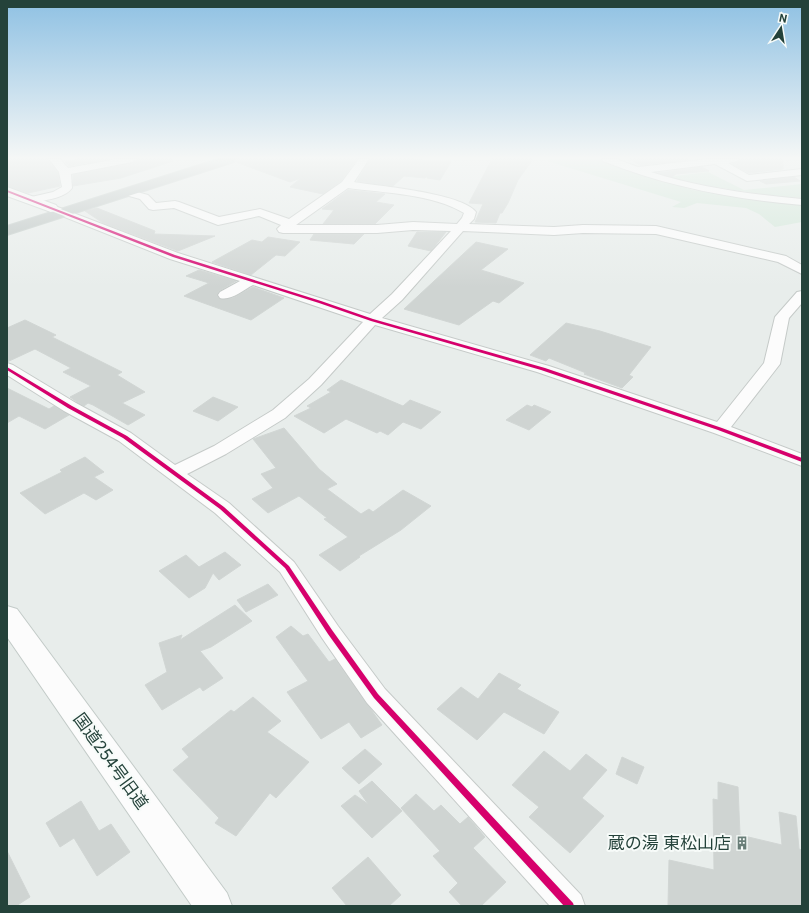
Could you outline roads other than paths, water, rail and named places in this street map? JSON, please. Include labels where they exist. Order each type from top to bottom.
[{"type":"highway","points":[[7,231],[57,210],[82,202]]},
{"type":"highway","points":[[7,223],[89,202]]},
{"type":"street","points":[[35,202],[174,256],[372,320],[419,332],[543,369],[720,429],[802,460]]},
{"type":"street","points":[[148,202],[153,207],[175,204],[218,221],[260,212],[290,224]]},
{"type":"street","points":[[321,202],[283,229],[377,229],[413,226],[554,231],[583,229],[656,230],[782,259],[802,270]]},
{"type":"street","points":[[174,473],[220,450],[278,414],[315,382],[372,320],[397,297],[468,219],[470,212],[465,208],[450,202]]},
{"type":"street","points":[[225,295],[252,280]]},
{"type":"street","points":[[720,429],[772,364],[782,317],[802,295]]},
{"type":"street","points":[[7,368],[70,407],[124,437],[222,508],[287,567],[330,632],[376,696],[570,906]]},
{"type":"street","name":"国道254号旧道","points":[[7,616],[214,906]]},
{"type":"place","name":"蔵の湯 東松山店","points":[[742,843]]}]
